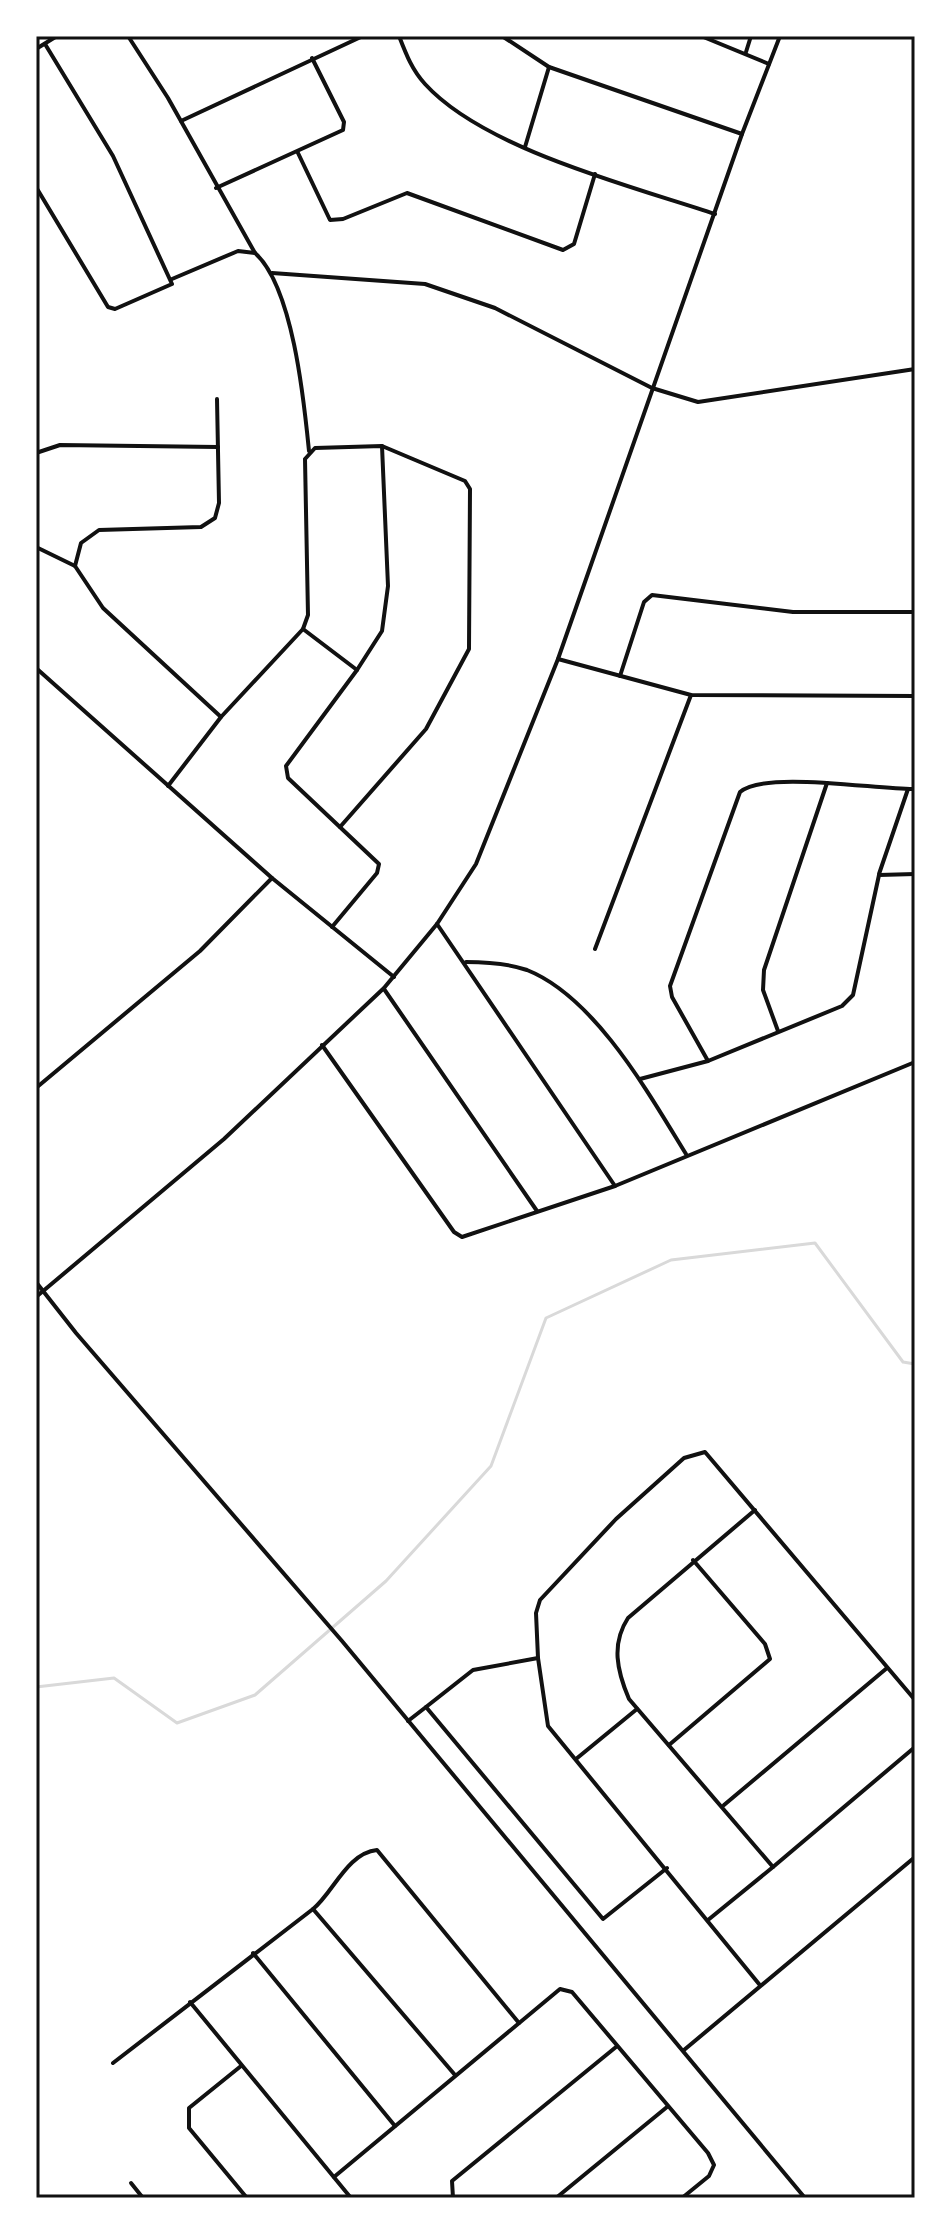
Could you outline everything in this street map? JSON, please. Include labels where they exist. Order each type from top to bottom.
[{"type":"street","points":[[36,49],[57,36]]},
{"type":"street","points":[[128,36],[181,121],[255,253],[272,273],[295,354],[309,451],[305,459],[308,615],[303,629],[221,717],[168,786]]},
{"type":"street","points":[[181,121],[363,36]]},
{"type":"street","points":[[399,36],[410,64],[425,85],[479,128],[595,174],[715,214]]},
{"type":"street","points":[[502,36],[549,67],[742,134]]},
{"type":"street","points":[[701,36],[769,64]]},
{"type":"street","points":[[746,52],[751,36]]},
{"type":"street","points":[[36,1297],[224,1139],[384,988],[437,924],[476,864],[558,659],[742,134],[780,36]]},
{"type":"street","points":[[36,187],[108,307],[115,309],[170,286],[172,279],[113,156],[45,44]]},
{"type":"street","points":[[216,188],[298,153],[345,127],[312,58]]},
{"type":"street","points":[[525,147],[549,67]]},
{"type":"street","points":[[298,153],[330,220],[343,219],[407,193],[563,250],[574,244],[595,174]]},
{"type":"street","points":[[172,279],[238,251],[255,253]]},
{"type":"street","points":[[272,273],[425,284],[495,308],[652,388],[698,402],[915,369]]},
{"type":"street","points":[[75,566],[81,543],[99,530],[201,527],[215,518],[219,503],[217,399]]},
{"type":"street","points":[[36,453],[60,445],[218,447]]},
{"type":"street","points":[[309,451],[315,448],[382,446],[453,476],[470,489],[473,499],[469,649],[426,729],[340,827]]},
{"type":"street","points":[[332,927],[377,873],[379,864],[288,778],[286,766],[382,631],[388,586],[382,446]]},
{"type":"street","points":[[36,547],[75,566],[103,608],[221,717]]},
{"type":"street","points":[[620,676],[644,602],[652,595],[793,612],[915,612]]},
{"type":"street","points":[[303,629],[357,670]]},
{"type":"street","points":[[558,659],[691,695],[915,696]]},
{"type":"street","points":[[37,671],[272,878],[394,977]]},
{"type":"street","points":[[595,949],[691,695]]},
{"type":"street","points":[[708,1061],[672,997],[670,986],[740,792],[753,783],[827,783],[915,789]]},
{"type":"street","points":[[778,1031],[763,990],[764,970],[827,783]]},
{"type":"street","points":[[640,1079],[708,1061],[842,1006],[853,995],[879,875],[908,789]]},
{"type":"street","points":[[879,875],[915,874]]},
{"type":"street","points":[[36,1088],[200,951],[272,878]]},
{"type":"street","points":[[437,924],[466,962],[615,1186]]},
{"type":"street","points":[[466,962],[491,962],[528,971],[573,999],[640,1079],[686,1154]]},
{"type":"street","points":[[384,988],[537,1211]]},
{"type":"street","points":[[322,1045],[454,1232],[462,1237],[615,1186],[686,1154],[915,1062]]},
{"type":"street","points":[[36,1282],[342,1641],[805,2198]]},
{"type":"street","points":[[759,1984],[548,1726],[538,1658],[536,1613],[547,1589],[616,1519],[684,1458],[697,1453],[710,1455],[915,1700]]},
{"type":"street","points":[[755,1510],[628,1618],[617,1641],[620,1676],[637,1709],[773,1867]]},
{"type":"street","points":[[669,1745],[767,1666],[771,1653],[693,1560]]},
{"type":"street","points":[[408,1721],[473,1670],[538,1658]]},
{"type":"street","points":[[723,1806],[887,1668]]},
{"type":"street","points":[[426,1707],[603,1919],[667,1868]]},
{"type":"street","points":[[576,1759],[637,1709]]},
{"type":"street","points":[[708,1920],[915,1747]]},
{"type":"street","points":[[113,2063],[313,1909],[342,1873],[369,1851],[377,1850],[519,2023]]},
{"type":"street","points":[[684,2050],[759,1984],[915,1857]]},
{"type":"street","points":[[313,1909],[455,2075]]},
{"type":"street","points":[[253,1953],[395,2126]]},
{"type":"street","points":[[334,2177],[555,1991],[566,1990],[708,2153],[714,2165],[709,2176],[682,2198]]},
{"type":"street","points":[[190,2001],[351,2198]]},
{"type":"street","points":[[453,2198],[452,2181],[617,2046]]},
{"type":"street","points":[[241,2066],[189,2108],[187,2115],[189,2128],[247,2198]]},
{"type":"street","points":[[556,2198],[667,2107]]},
{"type":"street","points":[[131,2183],[143,2198]]},
{"type":"waterway","points":[[36,1687],[114,1678],[177,1723],[255,1695],[386,1581],[491,1466],[546,1318],[671,1260],[815,1243],[903,1362],[915,1364]]}]
